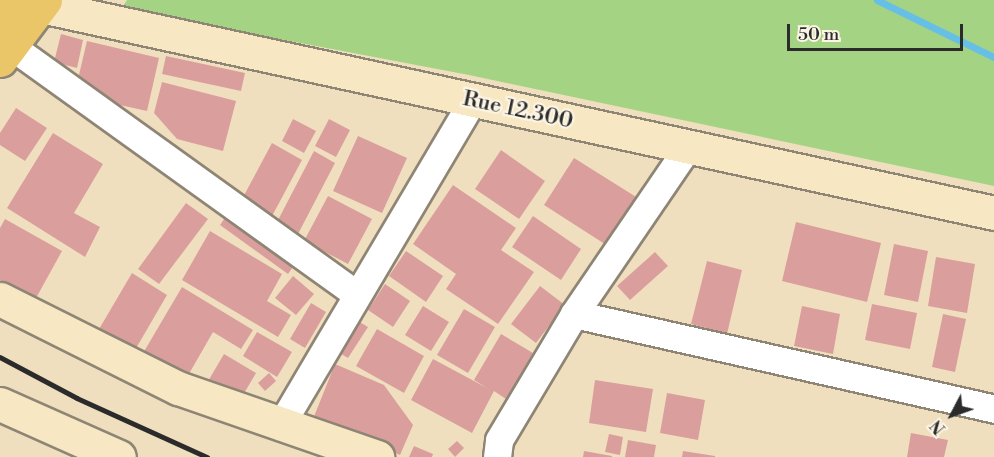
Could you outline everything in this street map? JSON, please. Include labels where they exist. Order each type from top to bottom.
[{"type":"main road","points":[[4,41],[33,2]]},
{"type":"street","name":"Rue 12.300","points":[[33,2],[994,213]]},
{"type":"street","points":[[4,41],[356,294]]},
{"type":"street","points":[[280,426],[356,294],[473,100]]},
{"type":"street","points":[[497,457],[500,440],[574,314],[688,147]]},
{"type":"street","points":[[0,299],[178,388],[280,426],[377,457]]},
{"type":"street","points":[[574,314],[994,409]]},
{"type":"street","points":[[0,404],[119,457]]},
{"type":"green space","points":[[127,0],[994,0],[994,186],[469,75],[121,9]]},
{"type":"building","points":[[61,34],[83,40],[77,68],[54,62]]},
{"type":"building","points":[[87,41],[159,58],[147,111],[102,101],[78,79]]},
{"type":"building","points":[[166,56],[245,73],[241,91],[162,74]]},
{"type":"building","points":[[162,82],[236,101],[223,151],[177,139],[154,113]]},
{"type":"building","points":[[16,108],[47,128],[25,161],[0,145],[0,133]]},
{"type":"building","points":[[293,119],[316,131],[304,153],[282,141]]},
{"type":"building","points":[[329,119],[350,130],[336,157],[315,146]]},
{"type":"building","points":[[53,133],[103,164],[74,213],[100,227],[85,257],[7,208]]},
{"type":"building","points":[[358,136],[407,158],[382,213],[333,191]]},
{"type":"building","points":[[272,143],[302,160],[271,218],[241,201]]},
{"type":"building","points":[[501,150],[545,181],[519,219],[475,189]]},
{"type":"building","points":[[314,151],[335,163],[298,234],[277,222]]},
{"type":"building","points":[[574,158],[641,200],[611,248],[544,205]]},
{"type":"building","points":[[453,185],[516,228],[501,250],[534,272],[498,324],[446,289],[456,274],[413,244]]},
{"type":"building","points":[[328,196],[372,219],[348,264],[304,241]]},
{"type":"building","points":[[186,203],[208,219],[159,284],[138,269]]},
{"type":"building","points":[[231,209],[299,258],[288,274],[220,225]]},
{"type":"building","points":[[533,216],[581,249],[561,280],[512,247]]},
{"type":"building","points":[[5,219],[62,251],[35,300],[0,280],[0,228]]},
{"type":"building","points":[[796,222],[881,243],[867,302],[782,281]]},
{"type":"building","points":[[210,231],[282,274],[267,301],[291,315],[278,337],[182,280]]},
{"type":"building","points":[[894,244],[928,251],[918,302],[884,295]]},
{"type":"building","points":[[406,251],[443,276],[426,302],[389,276]]},
{"type":"building","points":[[655,252],[668,266],[630,300],[617,286]]},
{"type":"building","points":[[936,257],[975,264],[967,313],[928,306]]},
{"type":"building","points":[[707,261],[742,270],[727,334],[691,324]]},
{"type":"building","points":[[132,273],[167,295],[131,357],[95,336]]},
{"type":"building","points":[[293,276],[314,294],[296,315],[275,298]]},
{"type":"building","points":[[385,284],[410,301],[393,327],[368,310]]},
{"type":"building","points":[[540,286],[565,305],[536,343],[511,324]]},
{"type":"building","points":[[182,287],[253,330],[241,349],[213,332],[182,386],[139,360]]},
{"type":"building","points":[[311,303],[326,312],[305,348],[290,339]]},
{"type":"building","points":[[872,304],[917,313],[910,349],[865,340]]},
{"type":"building","points":[[423,306],[449,322],[431,351],[405,335]]},
{"type":"building","points":[[802,306],[840,314],[833,354],[794,346]]},
{"type":"building","points":[[464,309],[495,327],[468,373],[437,355]]},
{"type":"building","points":[[943,314],[966,319],[955,372],[932,367]]},
{"type":"building","points":[[353,318],[368,327],[348,358],[333,349]]},
{"type":"building","points":[[377,329],[424,356],[404,393],[356,366]]},
{"type":"building","points":[[257,332],[292,352],[277,377],[243,356]]},
{"type":"building","points":[[501,334],[533,353],[506,399],[494,391],[472,433],[411,400],[433,359],[487,388],[474,380]]},
{"type":"building","points":[[224,354],[256,373],[236,407],[204,388]]},
{"type":"building","points":[[335,364],[384,385],[413,425],[400,455],[313,419]]},
{"type":"building","points":[[269,373],[276,381],[265,391],[258,383]]},
{"type":"building","points":[[595,380],[653,389],[646,432],[589,423]]},
{"type":"building","points":[[667,393],[705,400],[698,440],[660,433]]},
{"type":"building","points":[[911,433],[948,440],[944,457],[907,457]]},
{"type":"building","points":[[609,434],[623,437],[620,455],[605,452]]},
{"type":"building","points":[[628,440],[656,445],[654,457],[625,457]]},
{"type":"building","points":[[457,441],[464,448],[455,457],[448,449]]},
{"type":"building","points":[[414,446],[433,454],[432,457],[409,457]]},
{"type":"building","points":[[584,451],[612,456],[612,457],[583,457]]},
{"type":"building","points":[[683,451],[715,456],[715,457],[682,457]]},
{"type":"waterway","points":[[877,0],[994,57]]},
{"type":"railway","points":[[0,357],[77,398],[207,457]]}]
